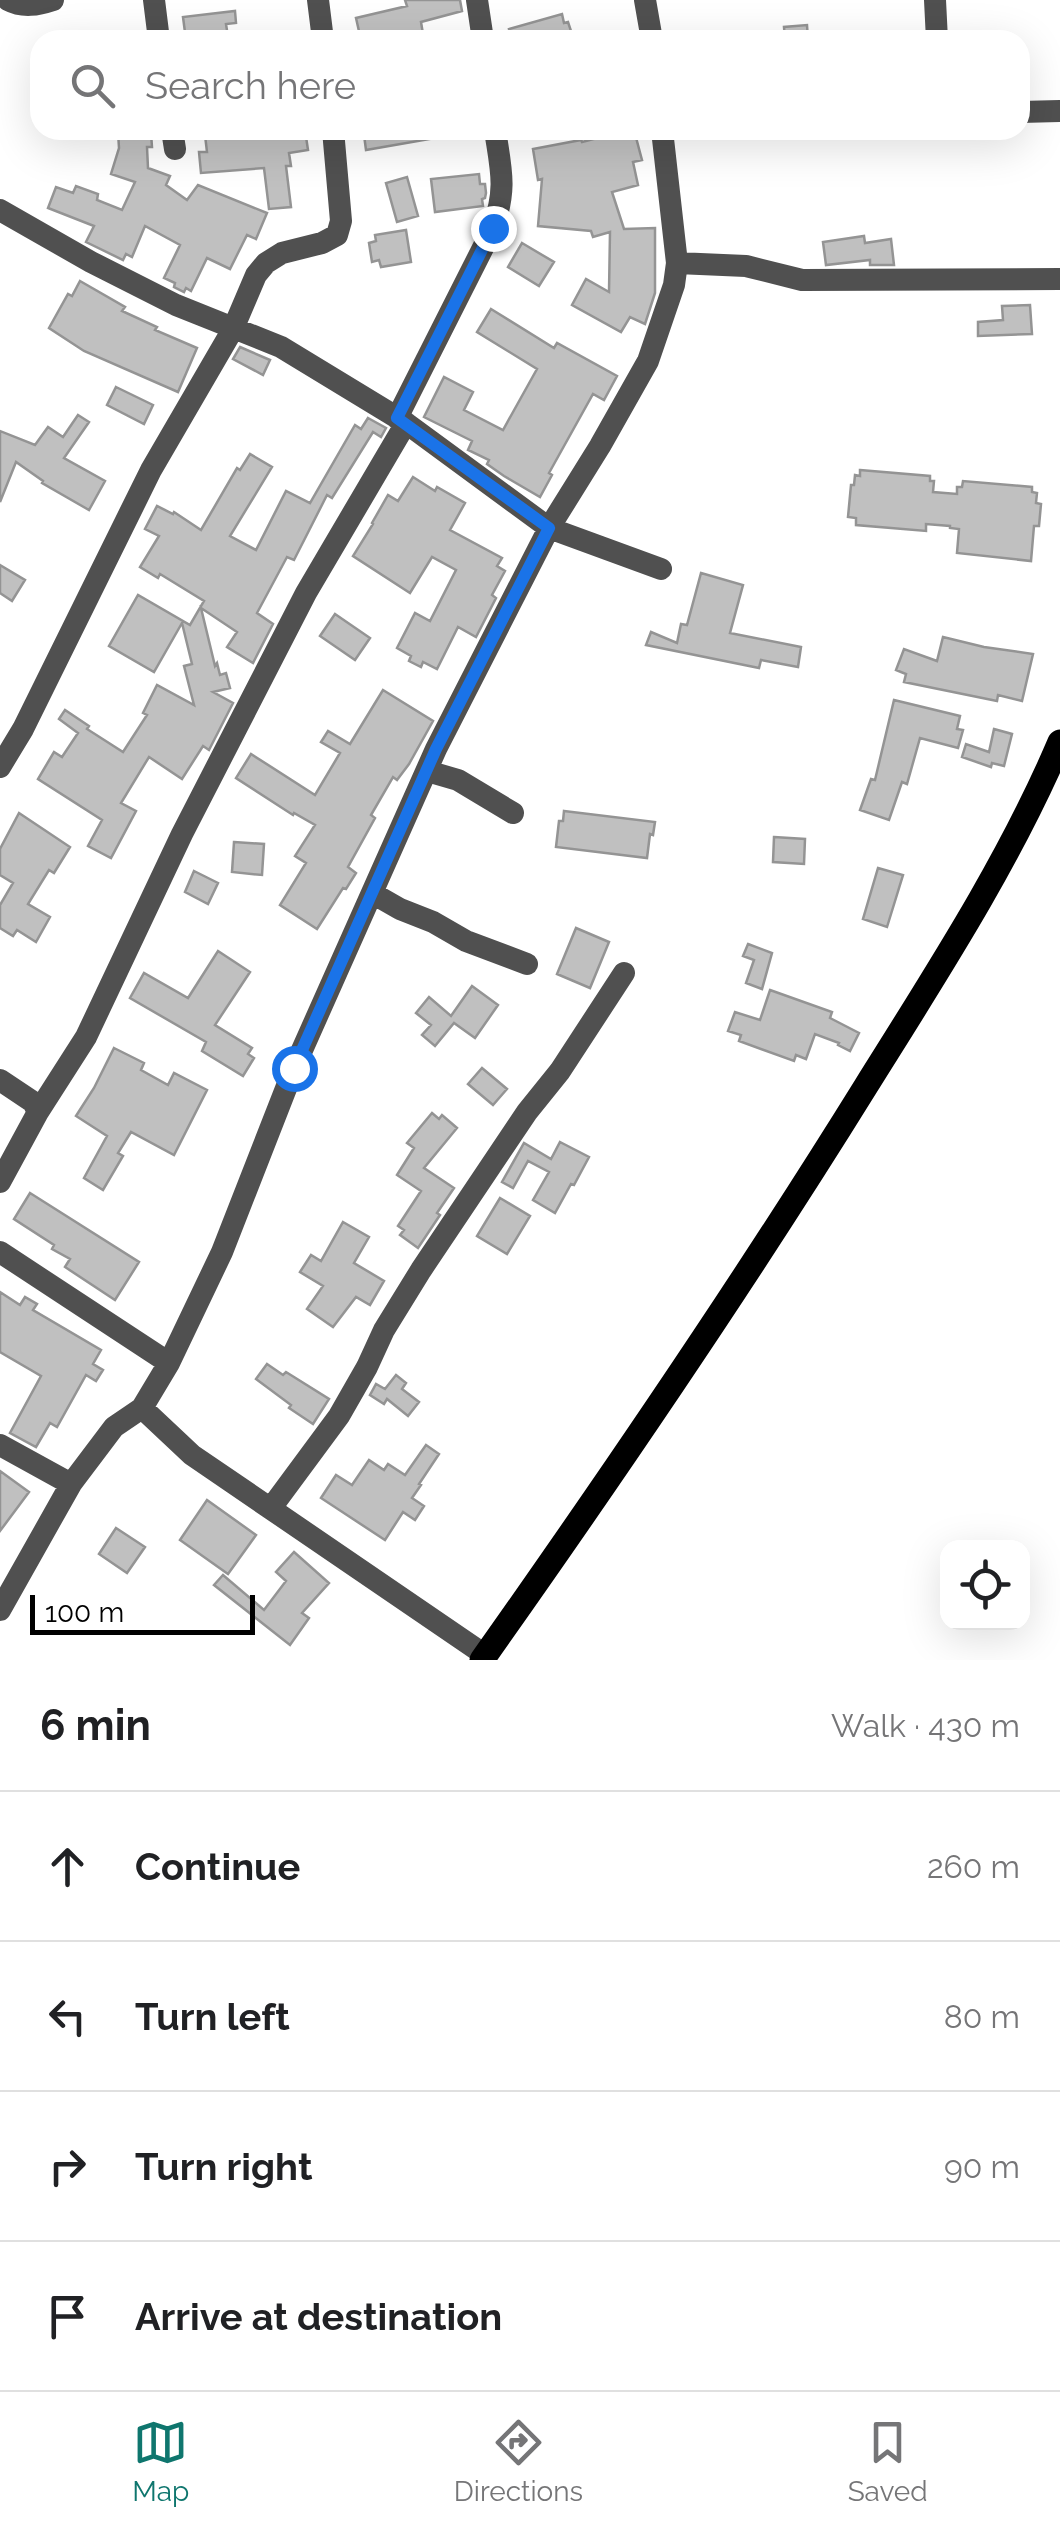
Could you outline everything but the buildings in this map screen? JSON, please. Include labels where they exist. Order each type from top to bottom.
[{"type":"main road","points":[[483,1657],[619,1466],[814,1170],[950,950],[1034,802],[1060,742]]},
{"type":"street","points":[[8,0],[28,6],[53,0]]},
{"type":"street","points":[[154,0],[158,30]]},
{"type":"street","points":[[318,0],[322,30]]},
{"type":"street","points":[[477,0],[482,30]]},
{"type":"street","points":[[646,0],[650,30]]},
{"type":"street","points":[[935,0],[936,30]]},
{"type":"street","points":[[1030,112],[1060,112]]},
{"type":"street","points":[[0,767],[23,730],[151,470],[233,329],[256,275],[282,253],[337,235],[341,221],[334,140]]},
{"type":"street","points":[[0,1182],[38,1112],[86,1037],[182,834],[306,593],[402,420],[503,201],[496,140]]},
{"type":"street","points":[[0,1610],[72,1484],[114,1428],[142,1408],[169,1363],[222,1252],[294,1068],[436,749],[549,528],[648,361],[674,285],[677,263],[663,140]]},
{"type":"street","points":[[0,210],[176,305],[281,347],[402,420],[549,528],[660,569]]},
{"type":"street","points":[[677,263],[746,266],[802,280],[1060,278]]},
{"type":"street","points":[[427,771],[458,780],[513,813]]},
{"type":"street","points":[[372,893],[466,941],[527,964]]},
{"type":"street","points":[[271,1508],[339,1416],[421,1270],[624,972]]},
{"type":"street","points":[[0,1080],[33,1102],[38,1112]]},
{"type":"street","points":[[0,1252],[169,1363]]},
{"type":"street","points":[[142,1408],[192,1455],[483,1657]]},
{"type":"street","points":[[0,1444],[72,1484]]},
{"type":"route","points":[[294,1068],[436,749],[549,528],[397,418],[493,228]]}]
